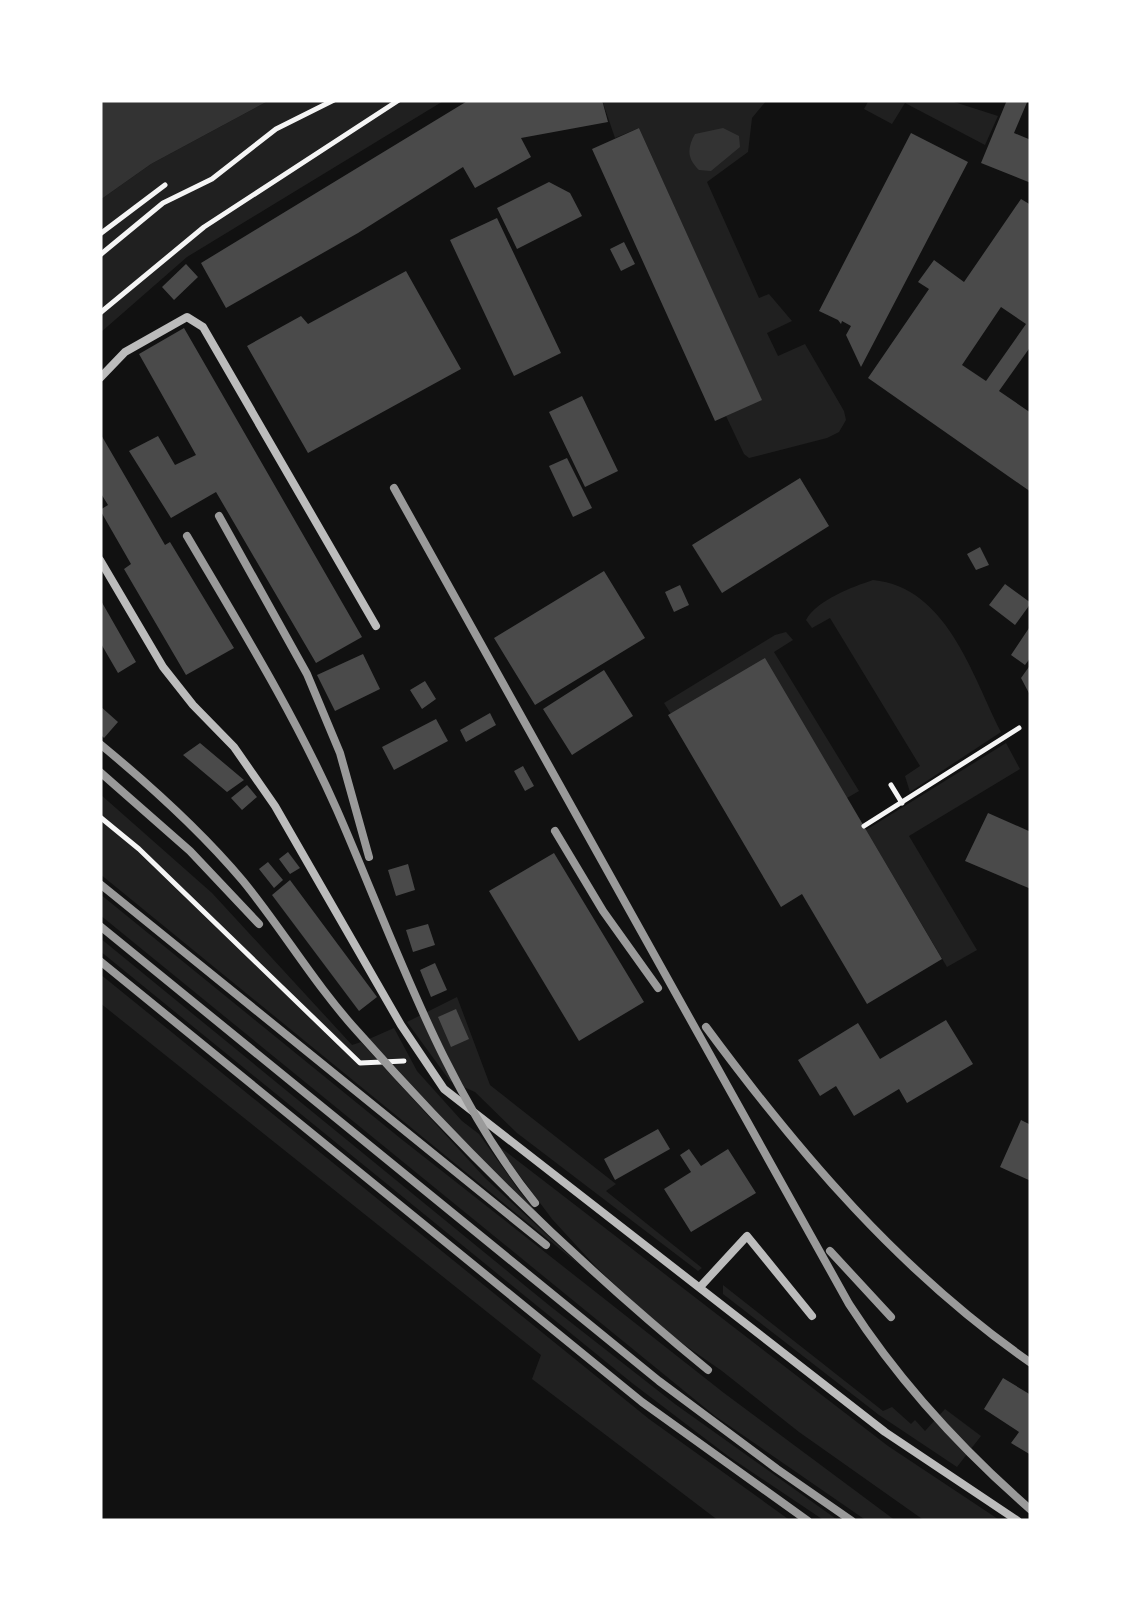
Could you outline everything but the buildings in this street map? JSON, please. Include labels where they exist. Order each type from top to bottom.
[{"type":"lane","points":[[100,378],[125,352],[187,317],[204,327],[376,626]]},
{"type":"lane","points":[[100,560],[163,667],[234,748],[275,806],[444,1089],[886,1432],[1018,1521]]},
{"type":"lane","points":[[700,1287],[747,1236],[812,1316]]},
{"type":"path","points":[[100,255],[164,204],[212,179],[276,128],[334,100]]},
{"type":"path","points":[[100,314],[204,227],[398,100]]},
{"type":"path","points":[[100,234],[165,185]]},
{"type":"path","points":[[864,826],[1019,728]]},
{"type":"path","points":[[891,785],[902,803]]},
{"type":"path","points":[[100,817],[139,849],[360,1063],[402,1061]]},
{"type":"shaded area","points":[[100,100],[270,100],[151,164],[100,200]]},
{"type":"shaded area","points":[[270,100],[445,100],[187,257],[100,333],[100,200],[151,164]]},
{"type":"shaded area","points":[[602,100],[767,100],[752,118],[748,152],[707,182],[759,298],[769,294],[792,321],[767,333],[778,356],[805,344],[844,411],[846,420],[839,432],[749,458],[744,454],[726,416],[761,399],[639,128],[615,138]]},
{"type":"shaded area","points":[[869,100],[948,100],[998,116],[985,145],[905,103],[892,124],[864,109]]},
{"type":"shaded area","points":[[723,128],[739,136],[740,147],[711,171],[699,170],[690,153],[695,134]]},
{"type":"shaded area","points":[[873,580],[899,586],[938,616],[954,637],[1001,732],[910,792],[905,776],[920,766],[830,618],[812,628],[806,620],[826,600]]},
{"type":"shaded area","points":[[786,632],[793,640],[774,652],[859,791],[847,798],[671,714],[664,703]]},
{"type":"shaded area","points":[[1006,743],[1020,769],[909,836],[977,950],[947,967],[866,830]]},
{"type":"shaded area","points":[[100,794],[212,893],[352,1045],[361,1042],[485,1178],[582,1267],[100,874]]},
{"type":"shaded area","points":[[100,894],[400,1138],[724,1393],[896,1521],[867,1521],[715,1416],[100,915]]},
{"type":"shaded area","points":[[100,938],[550,1306],[675,1404],[839,1521],[825,1521],[816,1515],[728,1456],[632,1383],[100,951]]},
{"type":"shaded area","points":[[100,974],[649,1419],[791,1521],[719,1521],[532,1379],[541,1355],[100,1003]]},
{"type":"shaded area","points":[[457,997],[490,1085],[616,1184],[606,1191],[702,1268],[698,1271],[517,1133],[475,1092],[450,1081],[407,1022]]},
{"type":"shaded area","points":[[394,1028],[417,1071],[479,1134],[553,1231],[369,1039]]},
{"type":"shaded area","points":[[496,1144],[888,1446],[1001,1521],[925,1521],[799,1432],[666,1332],[597,1268],[552,1219]]},
{"type":"shaded area","points":[[723,1285],[883,1411],[892,1407],[911,1424],[915,1420],[925,1431],[945,1409],[981,1436],[957,1467],[879,1415],[723,1294]]},
{"type":"railway","points":[[394,488],[849,1304],[932,1413],[1031,1510]]},
{"type":"railway","points":[[219,516],[307,674],[340,753],[369,857]]},
{"type":"railway","points":[[187,536],[321,775],[447,1063],[473,1112],[535,1203]]},
{"type":"railway","points":[[100,744],[227,862],[342,1014],[441,1122],[570,1250],[708,1370]]},
{"type":"railway","points":[[100,772],[190,851],[259,924]]},
{"type":"railway","points":[[555,831],[603,911],[658,988]]},
{"type":"railway","points":[[100,884],[546,1245]]},
{"type":"railway","points":[[100,926],[659,1381],[852,1521]]},
{"type":"railway","points":[[100,961],[642,1402],[808,1521]]},
{"type":"railway","points":[[706,1027],[778,1120],[854,1208],[938,1290],[1031,1363]]},
{"type":"railway","points":[[830,1251],[891,1317]]}]
